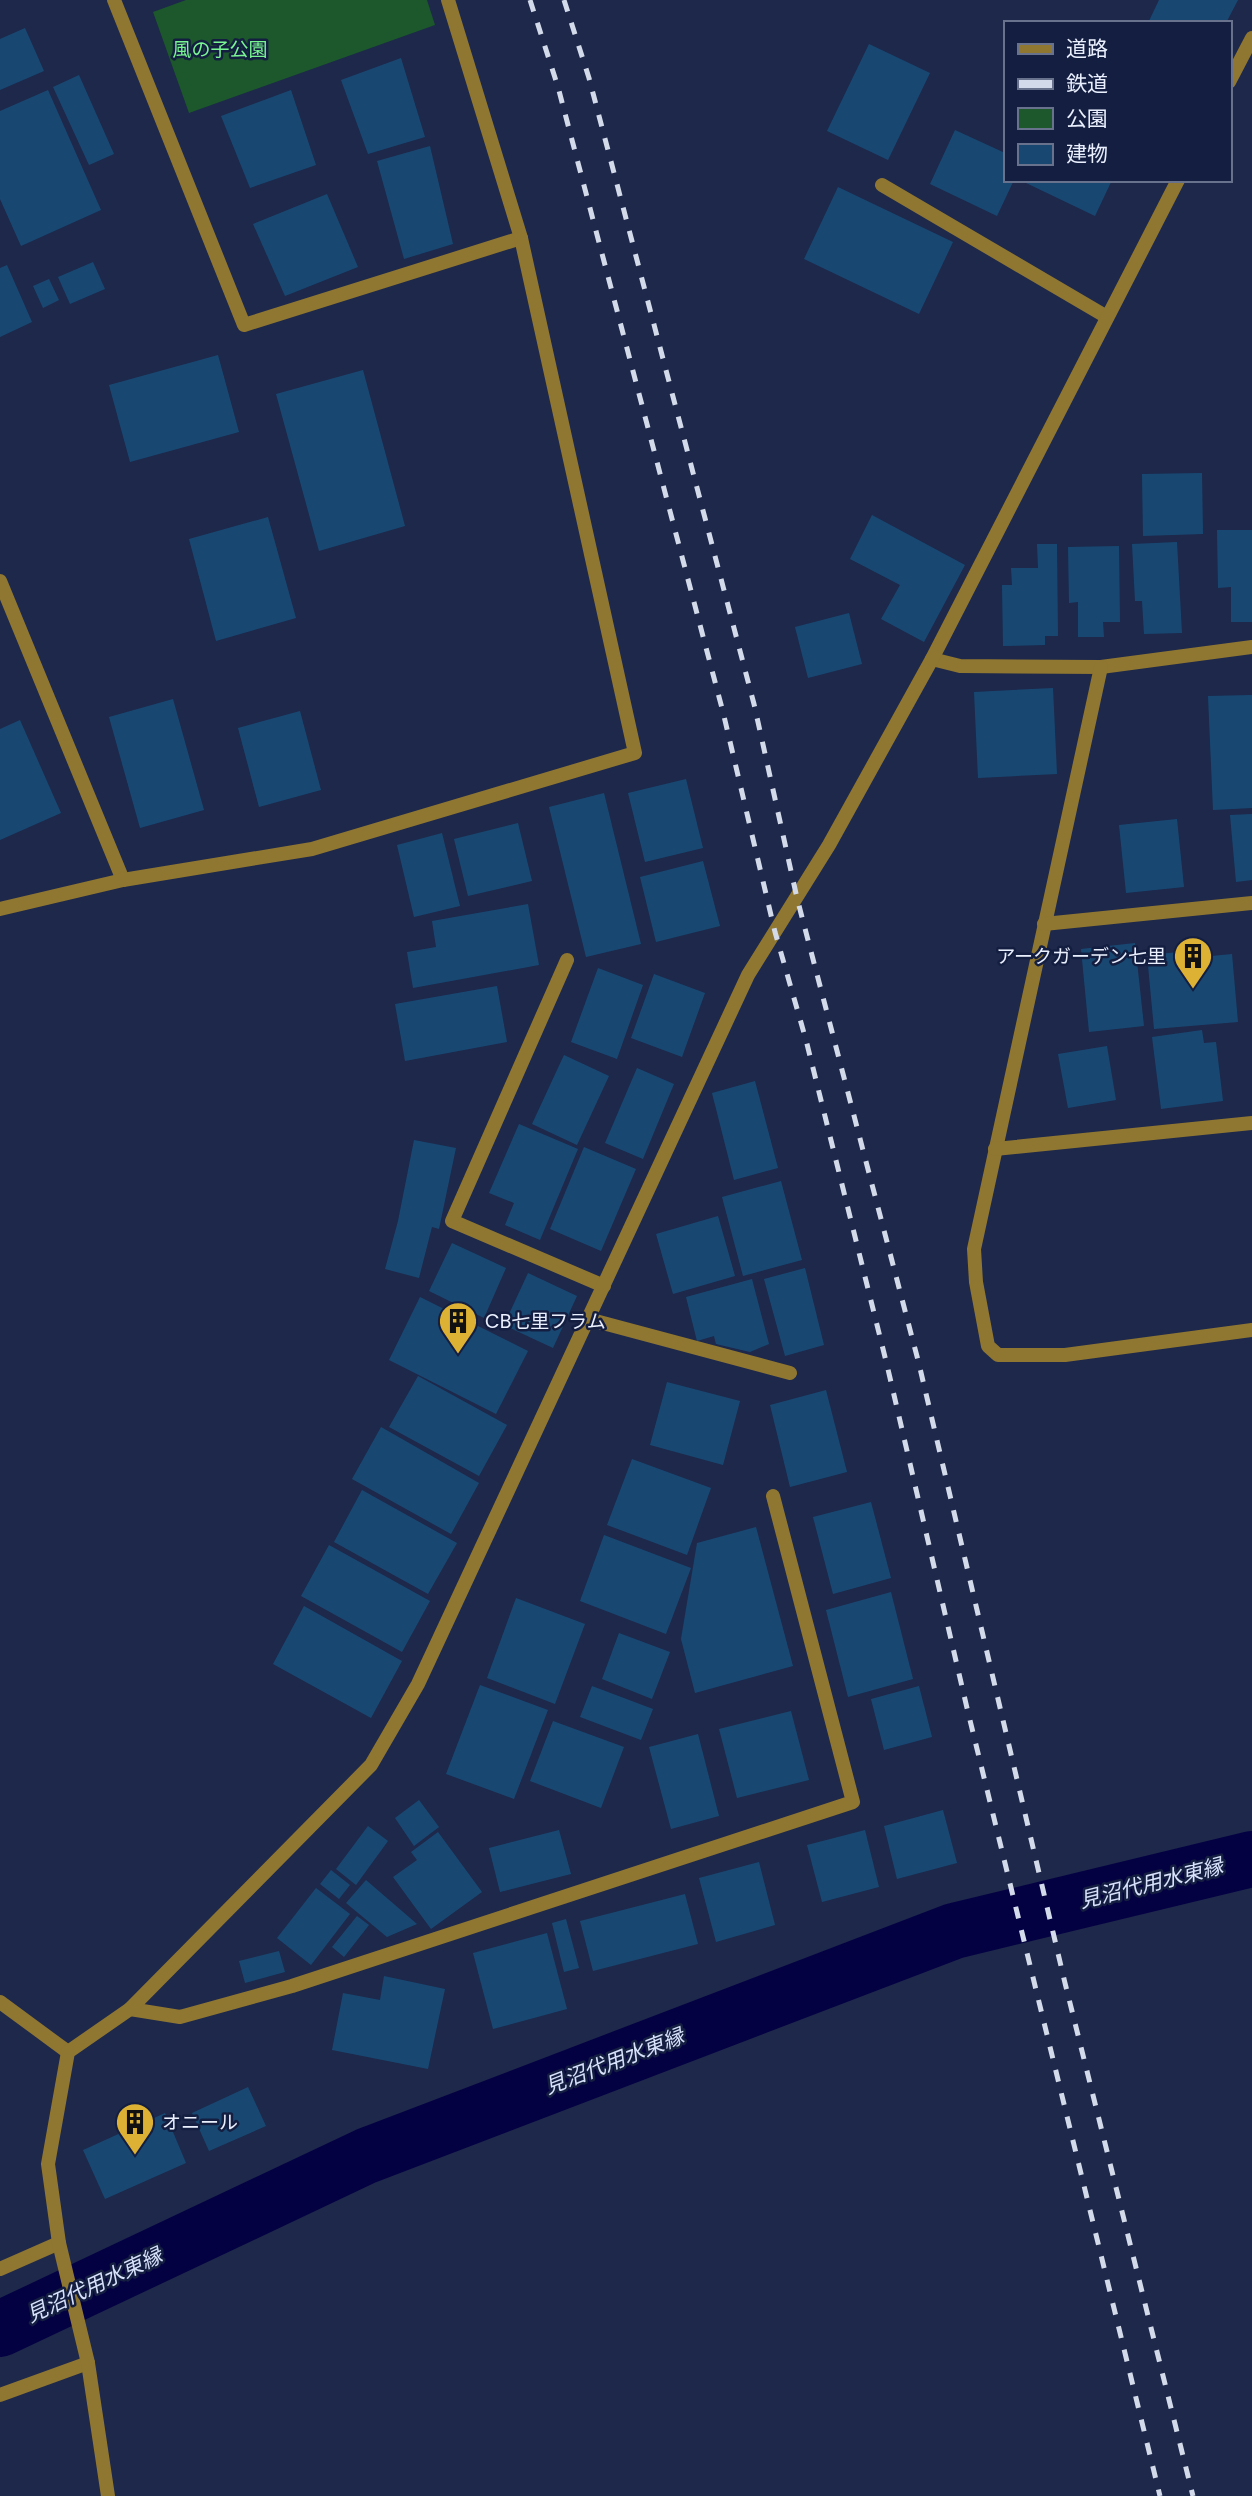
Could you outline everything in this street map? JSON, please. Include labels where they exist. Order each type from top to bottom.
[{"type":"street","points":[[114,0],[244,325],[521,238]]},
{"type":"street","points":[[0,909],[122,880],[312,849],[635,753],[521,238],[448,0]]},
{"type":"street","points":[[1231,78],[1252,38]]},
{"type":"street","points":[[108,2496],[88,2363],[59,2243],[48,2164],[68,2052],[130,2009],[371,1765],[418,1684],[748,975],[829,845],[932,659],[1177,182]]},
{"type":"street","points":[[882,184],[1108,317]]},
{"type":"street","points":[[0,580],[122,880]]},
{"type":"street","points":[[932,659],[960,666],[1101,667],[1252,647]]},
{"type":"street","points":[[1101,667],[974,1248],[976,1282],[988,1346],[998,1355],[1065,1355],[1252,1330]]},
{"type":"street","points":[[1044,924],[1252,903]]},
{"type":"street","points":[[567,960],[452,1221],[604,1286]]},
{"type":"street","points":[[995,1149],[1252,1123]]},
{"type":"street","points":[[588,1319],[790,1373]]},
{"type":"street","points":[[130,2009],[180,2017],[292,1986],[853,1802],[773,1496]]},
{"type":"street","points":[[0,2002],[68,2052]]},
{"type":"street","points":[[0,2269],[59,2243]]},
{"type":"street","points":[[0,2395],[88,2363]]},
{"type":"green space","name":"風の子公園","points":[[186,0],[427,0],[435,25],[189,113],[153,12]]},
{"type":"building","points":[[1159,0],[1238,0],[1227,21],[1149,21]]},
{"type":"building","points":[[25,28],[44,71],[0,90],[0,39]]},
{"type":"building","points":[[869,44],[930,73],[888,160],[827,131]]},
{"type":"building","points":[[401,58],[425,137],[368,154],[341,80]]},
{"type":"building","points":[[79,75],[114,154],[89,165],[53,87]]},
{"type":"building","points":[[48,90],[101,210],[21,246],[0,199],[0,111]]},
{"type":"building","points":[[291,90],[316,165],[250,188],[221,116]]},
{"type":"building","points":[[955,130],[1004,153],[1004,182],[1013,182],[997,216],[930,184]]},
{"type":"building","points":[[430,146],[453,244],[404,259],[377,161]]},
{"type":"building","points":[[1024,182],[1111,182],[1095,216]]},
{"type":"building","points":[[838,187],[953,242],[919,314],[804,259]]},
{"type":"building","points":[[327,194],[358,267],[285,296],[253,224]]},
{"type":"building","points":[[93,262],[105,289],[70,304],[58,277]]},
{"type":"building","points":[[7,265],[32,322],[0,337],[0,268]]},
{"type":"building","points":[[49,279],[59,300],[43,308],[33,286]]},
{"type":"building","points":[[218,355],[239,432],[130,462],[109,385]]},
{"type":"building","points":[[363,370],[405,526],[319,551],[276,394]]},
{"type":"building","points":[[1202,473],[1203,534],[1143,536],[1142,474]]},
{"type":"building","points":[[872,515],[965,565],[924,642],[881,619],[900,585],[850,559]]},
{"type":"building","points":[[268,517],[296,618],[216,641],[189,539]]},
{"type":"building","points":[[1217,530],[1252,530],[1252,622],[1231,622],[1231,587],[1218,588]]},
{"type":"building","points":[[1177,542],[1182,633],[1144,634],[1142,601],[1135,601],[1132,544]]},
{"type":"building","points":[[1037,544],[1057,544],[1058,636],[1045,636],[1045,645],[1003,646],[1002,585],[1012,585],[1011,568],[1038,568]]},
{"type":"building","points":[[1119,546],[1120,622],[1103,622],[1104,637],[1078,637],[1078,602],[1069,603],[1068,547]]},
{"type":"building","points":[[849,613],[862,664],[808,678],[795,627]]},
{"type":"building","points":[[1053,688],[1057,774],[978,778],[974,692]]},
{"type":"building","points":[[1252,695],[1252,808],[1213,810],[1208,696]]},
{"type":"building","points":[[173,699],[204,810],[140,828],[109,717]]},
{"type":"building","points":[[300,711],[321,790],[259,807],[238,728]]},
{"type":"building","points":[[20,720],[61,813],[0,840],[0,729]]},
{"type":"building","points":[[686,779],[703,848],[645,862],[628,793]]},
{"type":"building","points":[[604,793],[641,944],[586,957],[549,807]]},
{"type":"building","points":[[1252,814],[1252,880],[1236,882],[1230,815]]},
{"type":"building","points":[[1177,819],[1184,887],[1126,893],[1119,825]]},
{"type":"building","points":[[518,823],[532,881],[468,896],[454,839]]},
{"type":"building","points":[[442,833],[460,906],[414,917],[397,845]]},
{"type":"building","points":[[703,861],[720,926],[656,942],[640,877]]},
{"type":"building","points":[[528,904],[539,965],[413,988],[407,952],[436,947],[432,921]]},
{"type":"building","points":[[1135,943],[1144,1026],[1089,1032],[1081,949]]},
{"type":"building","name":"アークガーデン七里","points":[[1190,951],[1191,958],[1232,954],[1238,1022],[1154,1029],[1147,955]]},
{"type":"building","points":[[598,968],[643,985],[617,1059],[571,1042]]},
{"type":"building","points":[[654,974],[705,993],[682,1057],[631,1038]]},
{"type":"building","points":[[497,986],[507,1042],[405,1061],[395,1004]]},
{"type":"building","points":[[1202,1030],[1204,1043],[1216,1042],[1223,1101],[1161,1109],[1152,1037]]},
{"type":"building","points":[[1107,1046],[1116,1100],[1068,1108],[1058,1054]]},
{"type":"building","points":[[564,1055],[609,1076],[577,1145],[532,1124]]},
{"type":"building","points":[[637,1068],[674,1084],[643,1159],[605,1143]]},
{"type":"building","points":[[755,1081],[778,1168],[734,1180],[712,1093]]},
{"type":"building","points":[[519,1124],[578,1149],[540,1240],[505,1225],[514,1203],[489,1193]]},
{"type":"building","points":[[414,1140],[456,1148],[439,1229],[432,1227],[419,1278],[385,1269],[398,1221]]},
{"type":"building","points":[[584,1147],[636,1169],[601,1251],[550,1229]]},
{"type":"building","points":[[781,1181],[802,1260],[743,1276],[722,1197]]},
{"type":"building","points":[[718,1216],[735,1276],[673,1294],[656,1234]]},
{"type":"building","points":[[452,1243],[506,1268],[484,1318],[429,1291]]},
{"type":"building","points":[[805,1268],[824,1345],[785,1356],[764,1279]]},
{"type":"building","points":[[528,1273],[577,1296],[553,1348],[504,1325]]},
{"type":"building","points":[[752,1279],[769,1344],[750,1352],[716,1344],[714,1336],[697,1341],[686,1297]]},
{"type":"building","name":"CB七里フラム","points":[[420,1297],[528,1351],[496,1414],[389,1360]]},
{"type":"building","points":[[418,1376],[507,1425],[479,1476],[389,1427]]},
{"type":"building","points":[[667,1382],[740,1401],[723,1465],[650,1445]]},
{"type":"building","points":[[826,1390],[847,1472],[790,1487],[770,1405]]},
{"type":"building","points":[[381,1427],[479,1483],[451,1534],[352,1479]]},
{"type":"building","points":[[632,1459],[711,1488],[687,1555],[607,1525]]},
{"type":"building","points":[[362,1490],[457,1543],[428,1594],[334,1542]]},
{"type":"building","points":[[871,1502],[891,1578],[833,1594],[813,1517]]},
{"type":"building","points":[[756,1527],[793,1666],[695,1693],[681,1639],[697,1543]]},
{"type":"building","points":[[604,1535],[691,1568],[666,1634],[580,1601]]},
{"type":"building","points":[[329,1545],[430,1601],[402,1652],[301,1596]]},
{"type":"building","points":[[891,1592],[913,1679],[848,1697],[826,1610]]},
{"type":"building","points":[[516,1598],[585,1624],[555,1704],[487,1678]]},
{"type":"building","points":[[304,1606],[402,1661],[371,1718],[273,1664]]},
{"type":"building","points":[[619,1633],[670,1652],[652,1699],[602,1679]]},
{"type":"building","points":[[480,1685],[548,1710],[514,1799],[446,1774]]},
{"type":"building","points":[[592,1686],[653,1709],[641,1740],[580,1717]]},
{"type":"building","points":[[919,1686],[932,1737],[884,1750],[871,1699]]},
{"type":"building","points":[[791,1711],[809,1780],[737,1798],[719,1729]]},
{"type":"building","points":[[553,1721],[624,1747],[601,1808],[530,1781]]},
{"type":"building","points":[[698,1734],[719,1816],[671,1829],[649,1747]]},
{"type":"building","points":[[419,1800],[439,1827],[414,1846],[395,1818]]},
{"type":"building","points":[[943,1810],[957,1863],[897,1879],[884,1826]]},
{"type":"building","points":[[368,1826],[388,1841],[356,1885],[336,1869]]},
{"type":"building","points":[[559,1830],[571,1874],[500,1892],[489,1848]]},
{"type":"building","points":[[865,1830],[879,1887],[822,1902],[807,1845]]},
{"type":"building","points":[[438,1832],[482,1892],[431,1929],[393,1877],[417,1860],[411,1852]]},
{"type":"building","points":[[759,1862],[775,1925],[716,1942],[699,1878]]},
{"type":"building","points":[[331,1870],[350,1885],[339,1899],[320,1884]]},
{"type":"building","points":[[366,1880],[417,1924],[387,1937],[346,1903]]},
{"type":"building","points":[[316,1888],[350,1914],[311,1965],[277,1938]]},
{"type":"building","points":[[685,1894],[698,1944],[593,1971],[580,1921]]},
{"type":"building","points":[[357,1916],[369,1925],[344,1957],[332,1947]]},
{"type":"building","points":[[566,1919],[579,1968],[564,1972],[552,1923]]},
{"type":"building","points":[[547,1933],[567,2009],[493,2029],[473,1953]]},
{"type":"building","points":[[279,1951],[285,1972],[245,1983],[239,1961]]},
{"type":"building","points":[[384,1976],[445,1989],[428,2069],[332,2050],[343,1993],[380,2000]]},
{"type":"building","points":[[248,2087],[266,2126],[209,2151],[192,2113]]},
{"type":"building","name":"オニール","points":[[165,2113],[186,2163],[105,2199],[83,2150]]},
{"type":"waterway","name":"見沼代用水東縁","points":[[0,2329],[366,2156],[954,1931],[1252,1859]]},
{"type":"railway","points":[[530,0],[558,87],[723,712],[775,932],[806,1040],[1160,2496]]},
{"type":"railway","points":[[564,0],[589,78],[754,704],[797,898],[919,1364],[1065,1983],[1193,2496]]},
{"type":"place","name":"アークガーデン七里","points":[[1193,990]]},
{"type":"place","name":"CB七里フラム","points":[[458,1355]]},
{"type":"place","name":"オニール","points":[[135,2156]]}]
